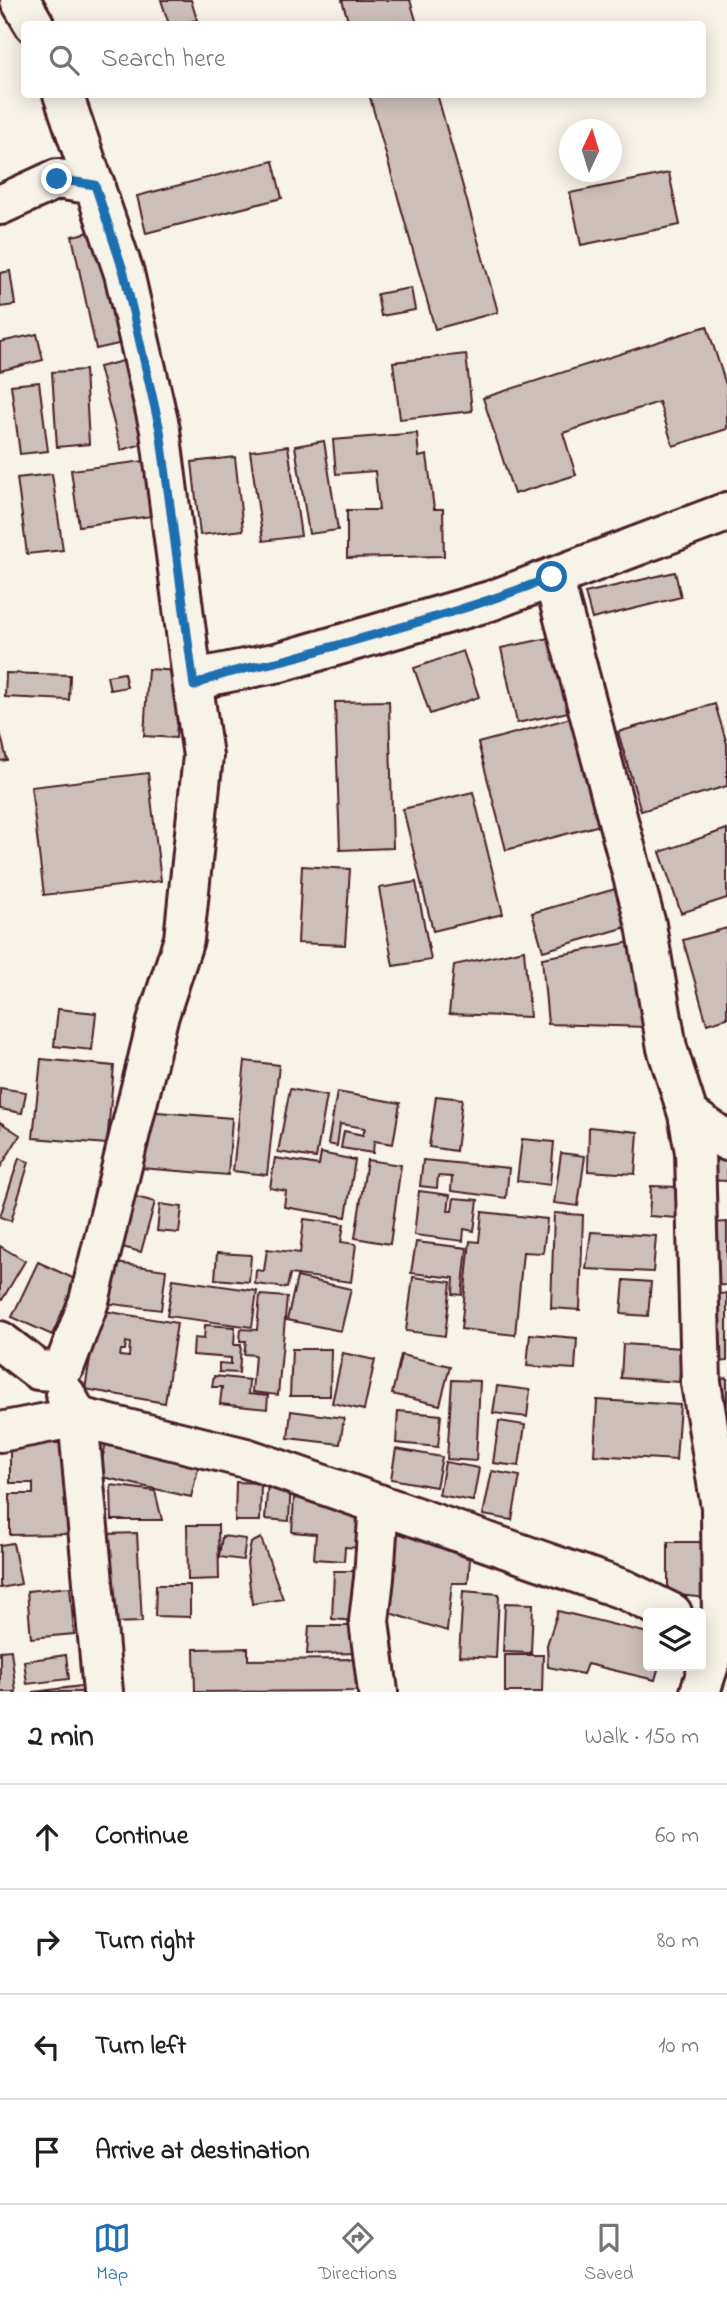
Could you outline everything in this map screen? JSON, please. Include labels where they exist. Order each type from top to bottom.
[{"type":"street","points":[[20,0],[32,21]]},
{"type":"street","points":[[0,1341],[38,1370],[54,1371],[65,1365],[89,1301],[158,1018],[184,939],[203,756],[160,430],[124,273],[64,98]]},
{"type":"street","points":[[0,205],[57,179],[95,185]]},
{"type":"street","points":[[194,686],[214,675],[280,662],[490,601],[727,512]]},
{"type":"street","points":[[552,577],[646,925],[667,1048],[688,1114],[695,1152],[701,1383],[721,1507],[722,1626],[708,1636],[700,1692]]},
{"type":"street","points":[[688,1114],[727,1141]]},
{"type":"street","points":[[54,1371],[78,1417],[103,1692]]},
{"type":"street","points":[[0,1432],[78,1417],[246,1458],[625,1590],[662,1608]]},
{"type":"street","points":[[378,1692],[369,1621],[379,1504]]},
{"type":"street","points":[[708,1636],[727,1680]]},
{"type":"building","points":[[161,0],[191,0],[197,20],[168,21]]},
{"type":"building","points":[[342,0],[410,0],[416,21],[348,21]]},
{"type":"building","points":[[370,98],[438,98],[498,312],[435,329]]},
{"type":"building","points":[[273,161],[282,198],[146,233],[137,196]]},
{"type":"building","points":[[669,173],[680,225],[581,245],[570,193]]},
{"type":"building","points":[[103,229],[127,342],[96,349],[72,236]]},
{"type":"building","points":[[10,271],[15,305],[0,307],[0,273]]},
{"type":"building","points":[[411,288],[415,310],[381,316],[377,294]]},
{"type":"building","points":[[707,326],[727,388],[727,429],[673,446],[659,402],[563,433],[576,475],[514,494],[483,398]]},
{"type":"building","points":[[37,334],[43,360],[0,371],[0,342]]},
{"type":"building","points":[[466,354],[472,411],[400,419],[393,362]]},
{"type":"building","points":[[135,358],[157,440],[121,450],[99,367]]},
{"type":"building","points":[[85,370],[89,444],[57,447],[52,372]]},
{"type":"building","points":[[39,382],[48,451],[20,454],[11,385]]},
{"type":"building","points":[[417,433],[419,457],[427,455],[434,509],[443,509],[444,556],[347,558],[347,510],[379,510],[375,471],[336,474],[333,440]]},
{"type":"building","points":[[324,441],[338,530],[309,534],[295,446]]},
{"type":"building","points":[[288,446],[301,536],[263,541],[250,451]]},
{"type":"building","points":[[235,457],[243,530],[200,535],[192,462]]},
{"type":"building","points":[[152,460],[159,515],[79,526],[71,470]]},
{"type":"building","points":[[52,474],[63,550],[27,554],[17,478]]},
{"type":"building","points":[[675,572],[681,597],[592,619],[585,593]]},
{"type":"building","points":[[558,636],[573,711],[517,723],[501,648]]},
{"type":"building","points":[[463,651],[479,697],[430,714],[414,668]]},
{"type":"building","points":[[148,669],[180,671],[176,738],[144,736]]},
{"type":"building","points":[[6,673],[70,675],[69,700],[5,697]]},
{"type":"building","points":[[124,673],[127,687],[110,690],[107,676]]},
{"type":"building","points":[[389,701],[393,848],[340,850],[335,702]]},
{"type":"building","points":[[715,704],[727,744],[727,786],[641,811],[618,732]]},
{"type":"building","points":[[571,718],[600,825],[506,850],[478,743]]},
{"type":"building","points":[[0,732],[7,760],[0,761]]},
{"type":"building","points":[[148,773],[161,881],[44,895],[31,787]]},
{"type":"building","points":[[473,792],[503,914],[433,931],[403,809]]},
{"type":"building","points":[[727,829],[727,898],[681,913],[660,852]]},
{"type":"building","points":[[302,866],[350,869],[345,945],[298,943]]},
{"type":"building","points":[[416,882],[431,960],[393,966],[379,888]]},
{"type":"building","points":[[622,887],[634,925],[543,951],[532,913]]},
{"type":"building","points":[[727,928],[727,1018],[707,1024],[683,940]]},
{"type":"building","points":[[632,942],[647,1027],[548,1024],[542,958]]},
{"type":"building","points":[[524,950],[530,1017],[449,1014],[454,965]]},
{"type":"building","points":[[58,1009],[96,1013],[92,1050],[54,1046]]},
{"type":"building","points":[[41,1059],[114,1066],[107,1144],[33,1138]]},
{"type":"building","points":[[245,1061],[279,1065],[267,1175],[233,1171]]},
{"type":"building","points":[[0,1088],[26,1092],[22,1113],[0,1109]]},
{"type":"building","points":[[290,1089],[327,1096],[316,1158],[278,1152]]},
{"type":"building","points":[[337,1092],[400,1103],[393,1144],[374,1141],[373,1153],[341,1148],[344,1131],[363,1135],[365,1128],[340,1124],[337,1146],[328,1144]]},
{"type":"building","points":[[436,1096],[462,1099],[456,1151],[429,1147]]},
{"type":"building","points":[[145,1111],[232,1118],[228,1175],[141,1168]]},
{"type":"building","points":[[0,1122],[20,1135],[0,1168]]},
{"type":"building","points":[[589,1127],[638,1132],[635,1174],[588,1171]]},
{"type":"building","points":[[522,1139],[554,1142],[550,1185],[517,1181]]},
{"type":"building","points":[[686,1145],[727,1147],[727,1181],[684,1179]]},
{"type":"building","points":[[321,1153],[355,1160],[346,1217],[284,1207],[286,1191],[270,1188],[275,1158],[319,1165]]},
{"type":"building","points":[[561,1153],[585,1156],[578,1206],[554,1203]]},
{"type":"building","points":[[19,1158],[29,1162],[11,1221],[0,1217]]},
{"type":"building","points":[[367,1160],[401,1165],[390,1244],[355,1238]]},
{"type":"building","points":[[423,1160],[509,1168],[506,1198],[451,1191],[452,1177],[438,1176],[437,1188],[420,1186]]},
{"type":"building","points":[[651,1186],[679,1187],[678,1218],[649,1216]]},
{"type":"building","points":[[419,1191],[450,1195],[448,1211],[452,1211],[454,1198],[478,1200],[474,1231],[464,1229],[463,1241],[414,1235]]},
{"type":"building","points":[[129,1195],[155,1202],[141,1252],[115,1245]]},
{"type":"building","points":[[160,1204],[182,1207],[179,1233],[157,1231]]},
{"type":"building","points":[[482,1212],[547,1219],[543,1253],[523,1252],[515,1335],[461,1329],[470,1241],[479,1242]]},
{"type":"building","points":[[554,1213],[583,1215],[580,1310],[551,1308]]},
{"type":"building","points":[[304,1219],[344,1224],[341,1242],[356,1244],[351,1282],[290,1274],[287,1288],[255,1284],[256,1270],[264,1271],[267,1249],[300,1253]]},
{"type":"building","points":[[727,1222],[727,1285],[697,1286],[694,1224]]},
{"type":"building","points":[[591,1232],[656,1236],[653,1272],[586,1269]]},
{"type":"building","points":[[416,1242],[467,1248],[462,1295],[453,1294],[454,1278],[411,1273]]},
{"type":"building","points":[[0,1246],[25,1261],[2,1300],[0,1299]]},
{"type":"building","points":[[217,1253],[251,1255],[249,1282],[215,1279]]},
{"type":"building","points":[[38,1262],[77,1280],[52,1335],[12,1317]]},
{"type":"building","points":[[109,1262],[166,1270],[161,1310],[104,1303]]},
{"type":"building","points":[[297,1277],[351,1289],[341,1331],[287,1320]]},
{"type":"building","points":[[413,1277],[451,1282],[445,1336],[406,1331]]},
{"type":"building","points":[[173,1279],[257,1291],[252,1327],[167,1316]]},
{"type":"building","points":[[624,1280],[651,1282],[648,1316],[621,1314]]},
{"type":"building","points":[[727,1293],[727,1361],[720,1362],[709,1296]]},
{"type":"building","points":[[260,1295],[287,1297],[278,1395],[252,1392],[255,1355],[244,1354],[246,1341],[240,1341],[241,1329],[257,1330]]},
{"type":"building","points":[[98,1310],[177,1323],[165,1403],[85,1389]],"holes":[[[126,1342],[130,1343],[129,1357],[120,1356],[121,1350],[125,1350]]]},
{"type":"building","points":[[205,1325],[235,1327],[234,1345],[241,1345],[239,1373],[219,1372],[219,1363],[231,1364],[231,1358],[193,1355],[194,1338],[204,1339]]},
{"type":"building","points":[[530,1334],[577,1338],[575,1369],[527,1366]]},
{"type":"building","points":[[623,1344],[682,1348],[679,1382],[621,1378]]},
{"type":"building","points":[[292,1349],[331,1349],[330,1396],[290,1396]]},
{"type":"building","points":[[343,1353],[375,1360],[364,1410],[332,1403]]},
{"type":"building","points":[[401,1355],[450,1366],[440,1405],[392,1394]]},
{"type":"building","points":[[214,1376],[249,1380],[248,1394],[268,1396],[267,1409],[220,1404],[222,1387],[212,1387]]},
{"type":"building","points":[[727,1378],[727,1416],[705,1419],[700,1382]]},
{"type":"building","points":[[452,1380],[480,1381],[476,1461],[447,1459]]},
{"type":"building","points":[[497,1386],[530,1390],[527,1417],[493,1413]]},
{"type":"building","points":[[597,1400],[680,1405],[676,1460],[594,1455]]},
{"type":"building","points":[[291,1411],[344,1418],[340,1444],[288,1438]]},
{"type":"building","points":[[398,1411],[441,1415],[438,1447],[396,1443]]},
{"type":"building","points":[[499,1421],[525,1425],[519,1466],[493,1463]]},
{"type":"building","points":[[107,1439],[200,1461],[191,1497],[98,1476]]},
{"type":"building","points":[[10,1443],[69,1443],[69,1534],[10,1535],[10,1494],[33,1494],[33,1483],[10,1483]]},
{"type":"building","points":[[396,1449],[442,1457],[436,1487],[391,1479]]},
{"type":"building","points":[[445,1462],[479,1468],[473,1501],[439,1495]]},
{"type":"building","points":[[492,1471],[520,1476],[512,1520],[483,1515]]},
{"type":"building","points":[[268,1480],[291,1480],[289,1521],[265,1519]]},
{"type":"building","points":[[236,1482],[261,1483],[260,1521],[235,1521]]},
{"type":"building","points":[[111,1485],[155,1491],[162,1520],[112,1520]]},
{"type":"building","points":[[294,1498],[363,1504],[359,1548],[345,1547],[344,1561],[314,1559],[316,1534],[292,1532]]},
{"type":"building","points":[[187,1525],[218,1525],[219,1579],[188,1580]]},
{"type":"building","points":[[388,1528],[470,1559],[468,1583],[452,1583],[447,1631],[380,1610]]},
{"type":"building","points":[[137,1533],[142,1622],[110,1623],[106,1534]]},
{"type":"building","points":[[222,1536],[246,1539],[243,1560],[219,1557]]},
{"type":"building","points":[[261,1538],[283,1599],[252,1604],[247,1563],[251,1543]]},
{"type":"building","points":[[668,1542],[701,1542],[707,1598],[668,1594]]},
{"type":"building","points":[[13,1543],[21,1584],[0,1588],[0,1545]]},
{"type":"building","points":[[334,1571],[360,1571],[356,1621],[332,1619]]},
{"type":"building","points":[[156,1585],[190,1585],[190,1617],[155,1616]]},
{"type":"building","points":[[70,1587],[74,1634],[31,1638],[27,1591]]},
{"type":"building","points":[[463,1591],[499,1594],[496,1658],[459,1656]]},
{"type":"building","points":[[505,1603],[533,1604],[531,1653],[503,1652]]},
{"type":"building","points":[[558,1611],[643,1632],[643,1671],[658,1671],[655,1680],[587,1664],[583,1674],[548,1667],[547,1645]]},
{"type":"building","points":[[309,1626],[359,1626],[363,1653],[307,1654]]},
{"type":"building","points":[[248,1648],[248,1660],[355,1659],[356,1691],[195,1692],[194,1649]]},
{"type":"building","points":[[11,1650],[16,1692],[0,1692],[0,1651]]},
{"type":"building","points":[[66,1655],[69,1679],[27,1684],[24,1661]]},
{"type":"building","points":[[505,1655],[543,1655],[542,1692],[505,1692]]},
{"type":"building","points":[[82,1686],[82,1692],[33,1692]]},
{"type":"route","points":[[57,179],[95,185],[124,273],[160,430],[194,686],[214,675],[280,662],[490,601],[552,577]]}]
